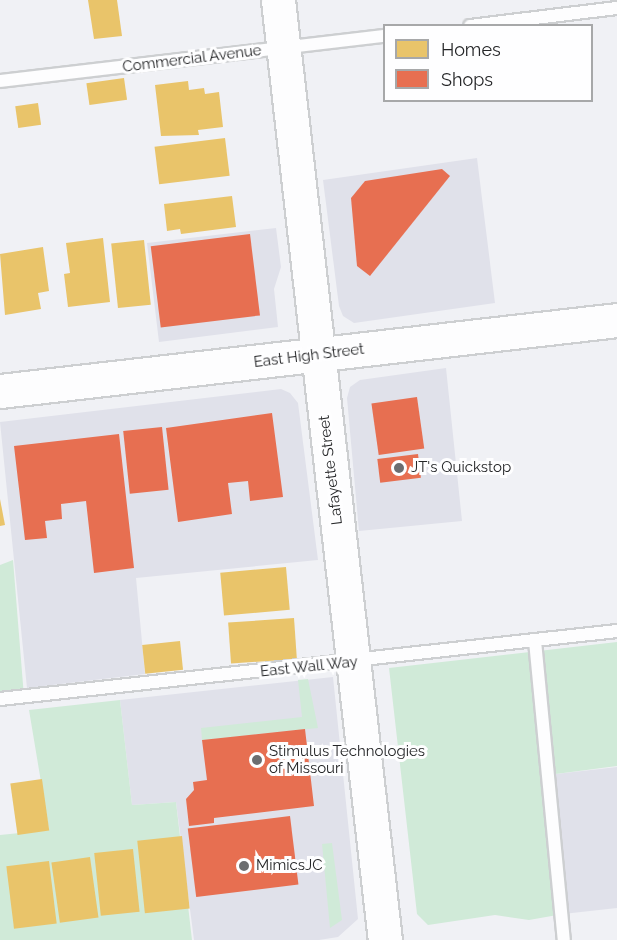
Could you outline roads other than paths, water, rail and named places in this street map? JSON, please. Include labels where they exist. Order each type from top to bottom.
[{"type":"main road","name":"Lafayette Street","points":[[278,0],[386,940]]},
{"type":"main road","name":"East High Street","points":[[0,391],[617,320]]},
{"type":"lane","points":[[486,24],[617,8]]},
{"type":"lane","name":"Commercial Avenue","points":[[0,81],[383,36]]},
{"type":"lane","name":"East Wall Way","points":[[0,699],[354,663],[617,631]]},
{"type":"lane","points":[[535,641],[564,940]]},
{"type":"place","name":"JT's Quickstop","points":[[399,468]]},
{"type":"place","name":"Stimulus Technologies of Missouri","points":[[257,760]]},
{"type":"place","name":"MimicsJC","points":[[244,866]]}]
